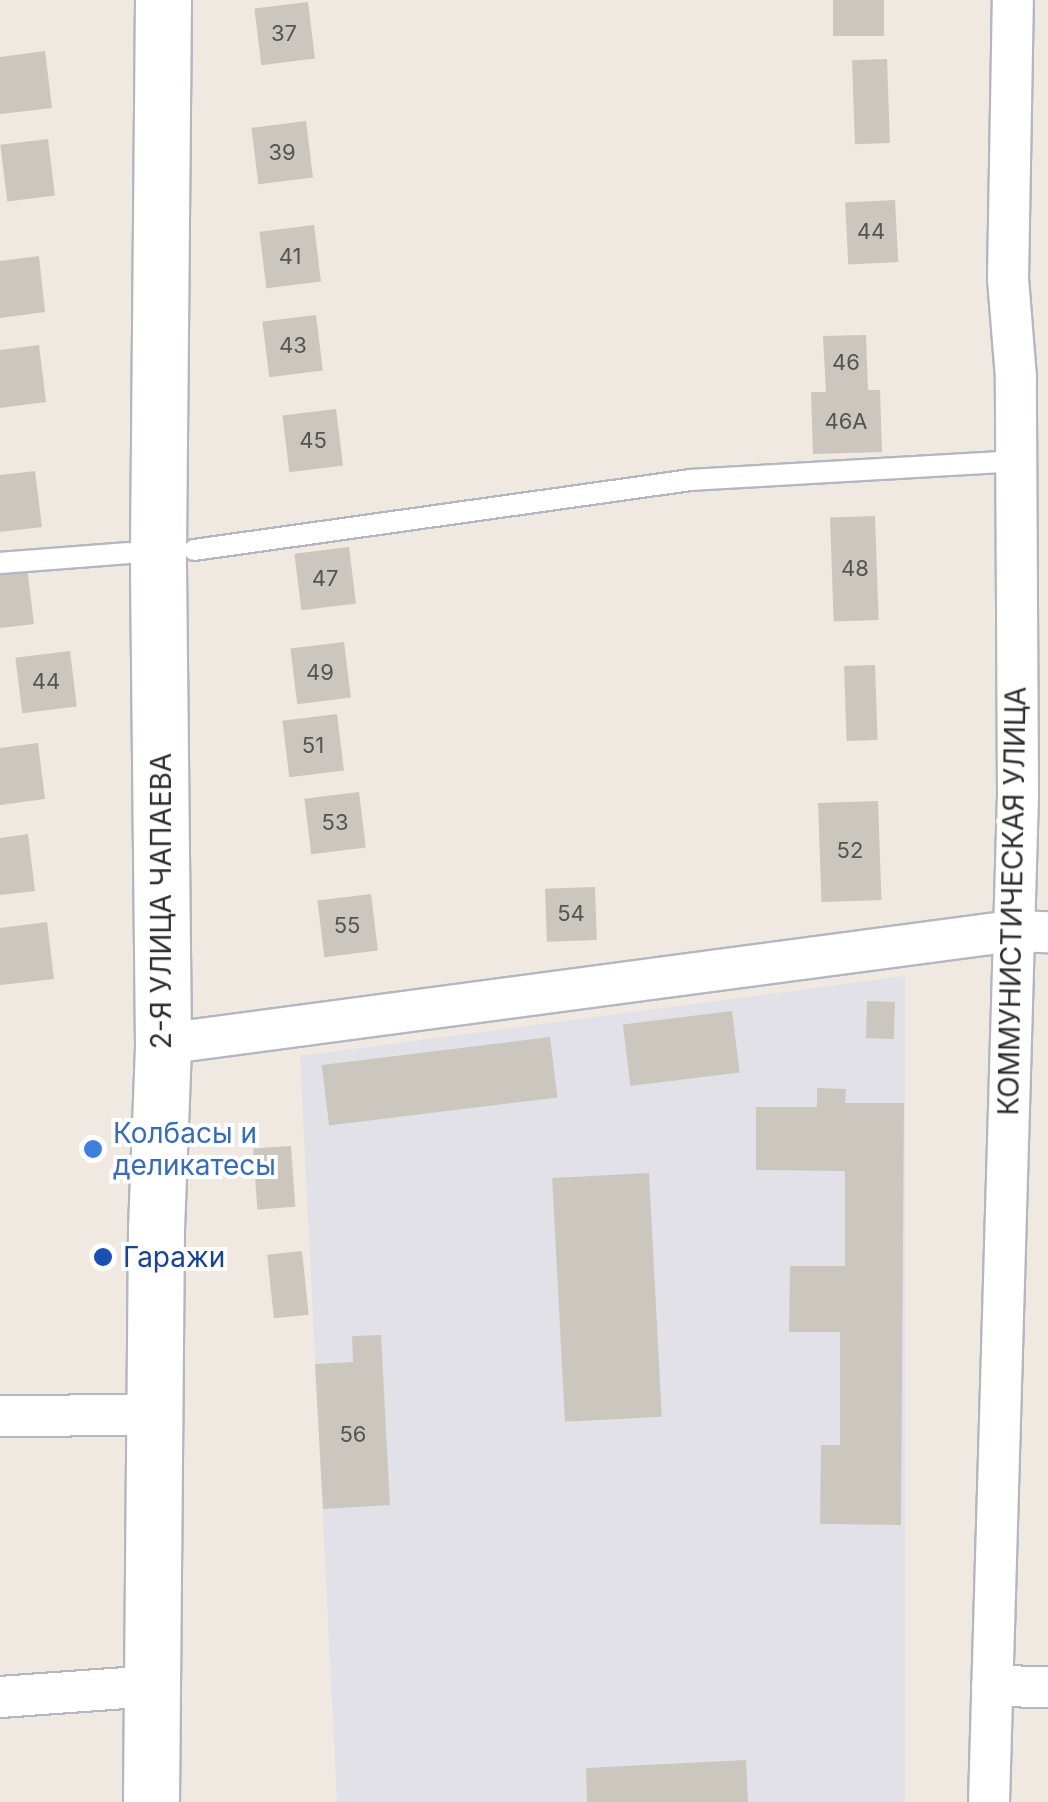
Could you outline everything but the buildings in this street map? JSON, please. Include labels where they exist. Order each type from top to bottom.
[{"type":"main road","name":"2-Я УЛИЦА ЧАПАЕВА","points":[[151,1802],[154,1415],[163,1044],[158,569],[163,0]]},
{"type":"street","name":"КОММУНИСТИЧЕСКАЯ УЛИЦА","points":[[989,1802],[1030,932],[1018,795],[1017,461],[1032,367],[1008,278],[1013,0]]},
{"type":"street","points":[[163,1044],[1030,932]]},
{"type":"street","points":[[0,1416],[154,1415]]},
{"type":"street","points":[[0,1696],[154,1686]]},
{"type":"street","points":[[992,1686],[1048,1687]]},
{"type":"lane","points":[[194,550],[692,480],[1017,461]]},
{"type":"lane","points":[[0,563],[129,553]]},
{"type":"shaded area","points":[[905,976],[905,1802],[337,1802],[300,1056]]},
{"type":"place","name":"Колбасы и деликатесы","points":[[93,1149]]},
{"type":"place","name":"Гаражи","points":[[103,1257]]}]
